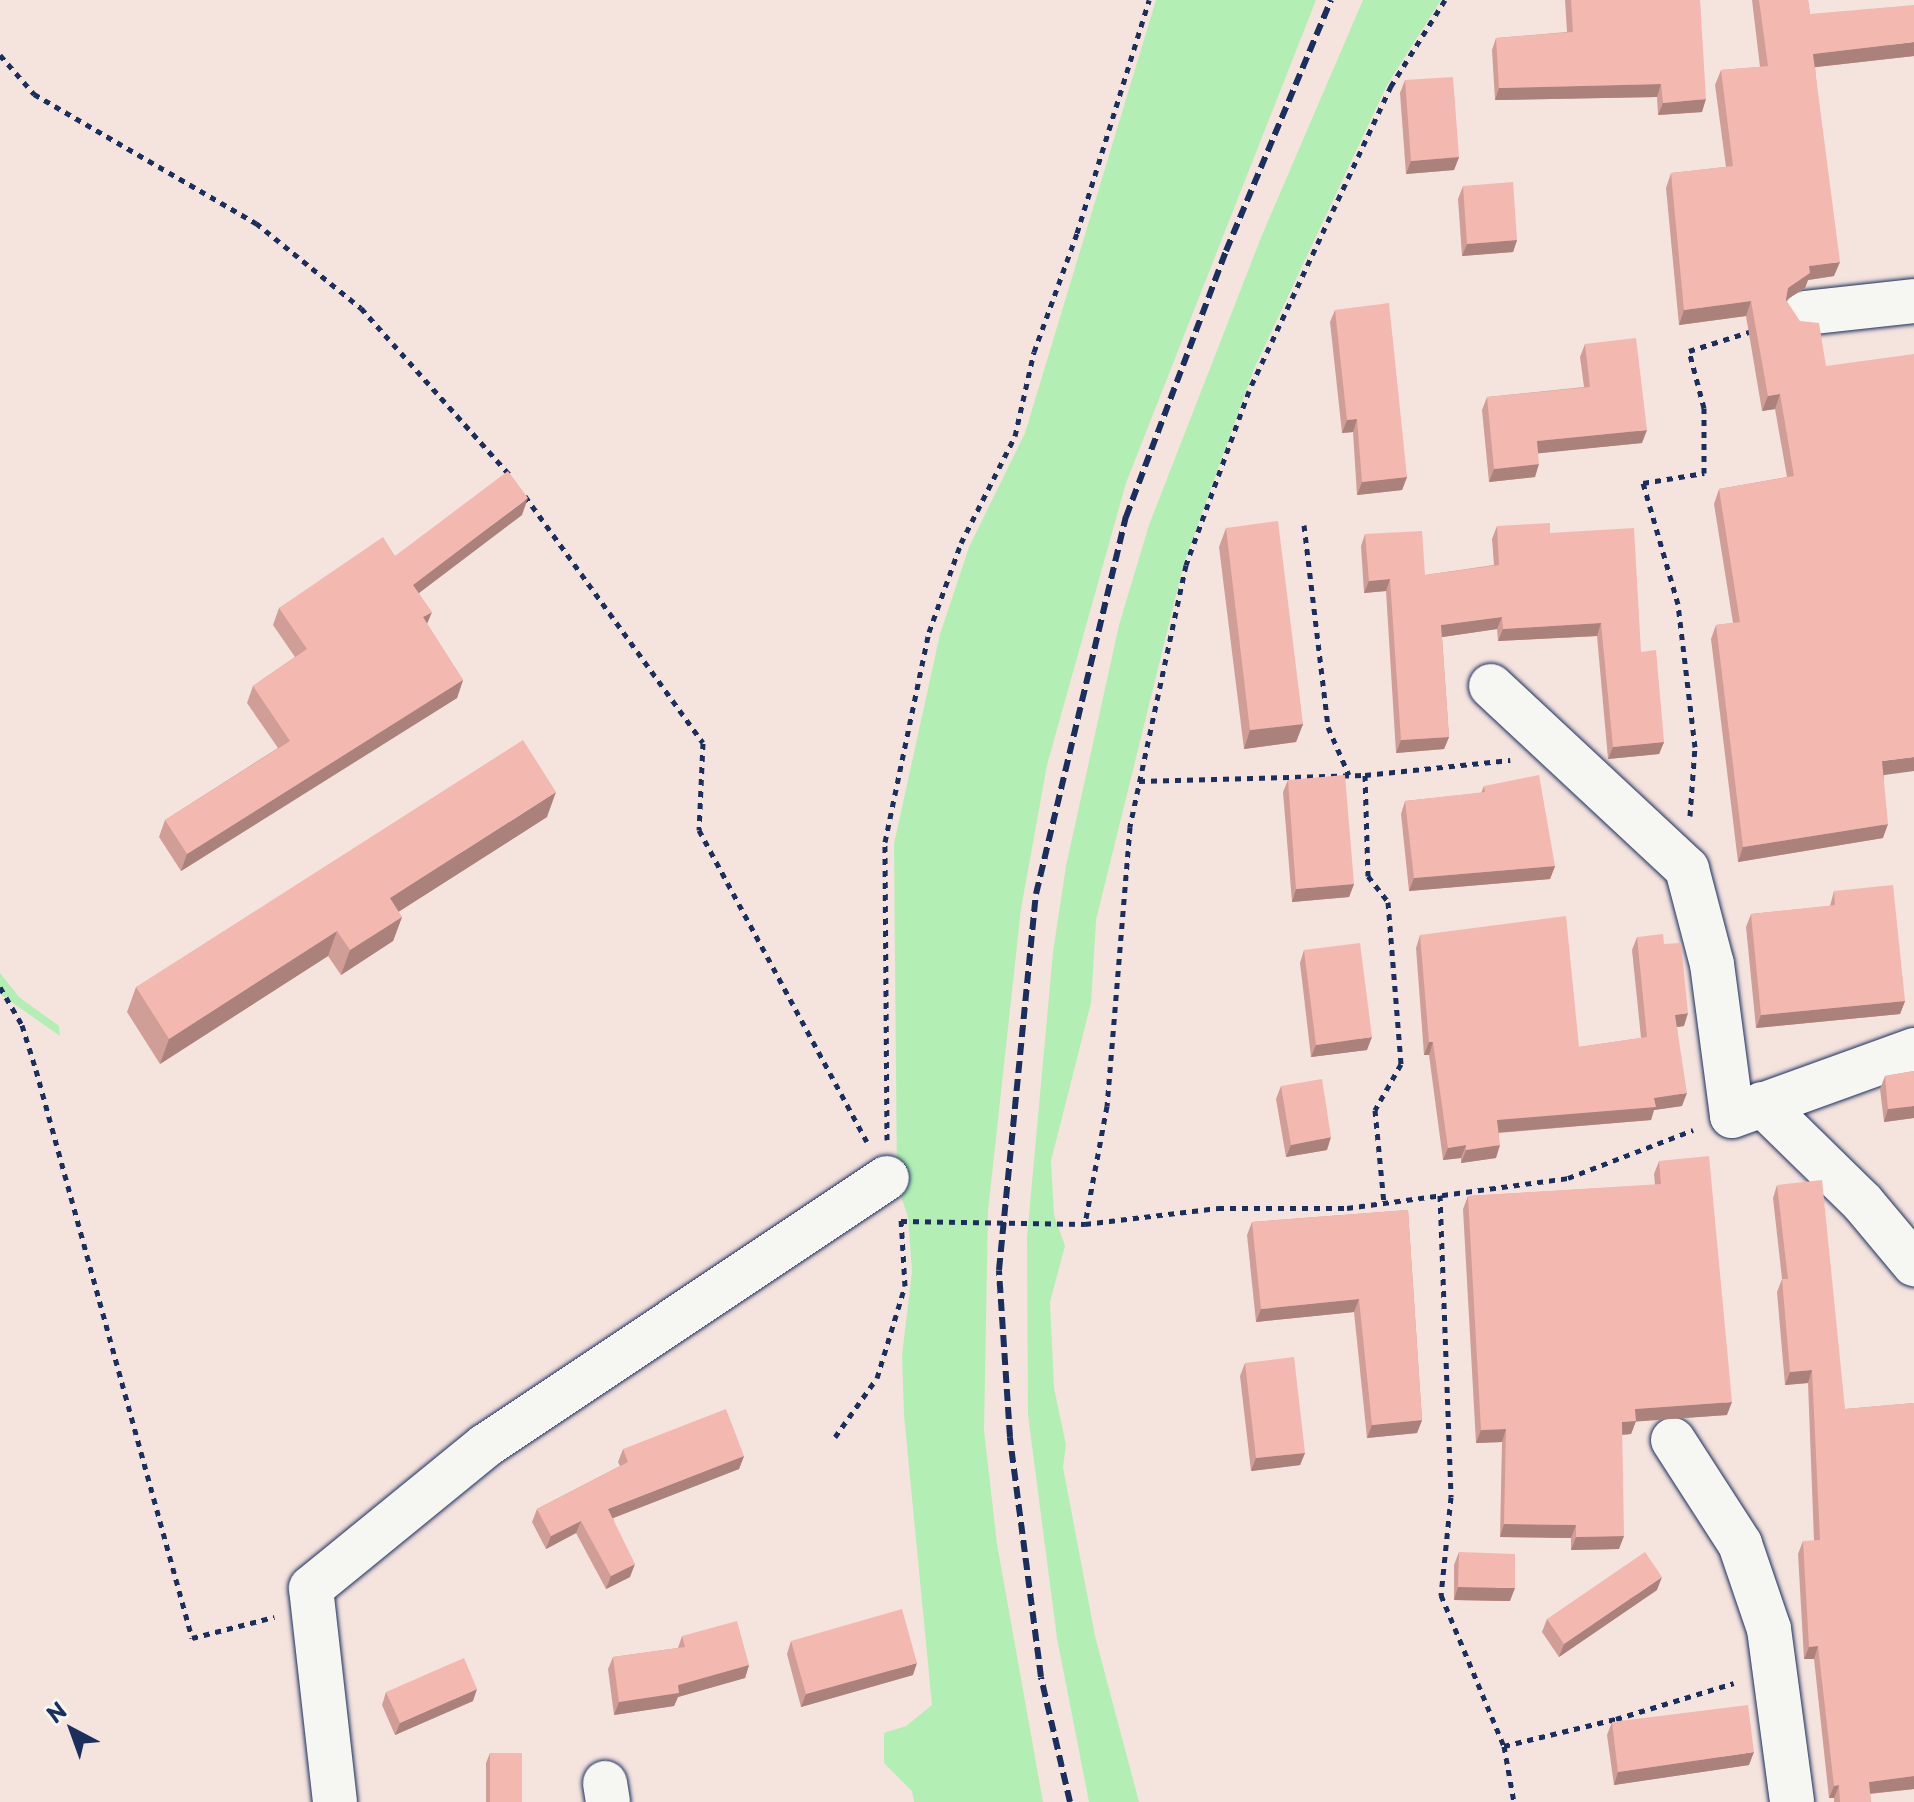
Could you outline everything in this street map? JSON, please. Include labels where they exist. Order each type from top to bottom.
[{"type":"street","points":[[1805,313],[1914,301]]},
{"type":"street","points":[[1491,686],[1687,869],[1747,1110],[1863,1203],[1914,1264]]},
{"type":"street","points":[[1747,1110],[1914,1050]]},
{"type":"street","points":[[335,1802],[311,1588],[485,1446],[887,1178]]},
{"type":"street","points":[[1673,1440],[1740,1544],[1769,1629],[1792,1802]]},
{"type":"path","points":[[887,1178],[885,842],[929,632],[961,543],[1015,436],[1034,352],[1077,233],[1149,0]]},
{"type":"path","points":[[1085,1224],[1107,1106],[1117,956],[1139,781],[1186,565],[1249,391],[1391,86],[1445,0]]},
{"type":"path","points":[[0,55],[34,94],[256,223],[361,308],[513,480]]},
{"type":"path","points":[[1687,869],[1695,747],[1678,604],[1643,483],[1704,473],[1704,408],[1689,351],[1805,313]]},
{"type":"path","points":[[522,493],[703,743],[699,830],[887,1178],[901,1221],[905,1286],[877,1378],[835,1437]]},
{"type":"path","points":[[1304,525],[1328,727],[1349,775]]},
{"type":"path","points":[[1139,781],[1365,775],[1567,755]]},
{"type":"path","points":[[1365,775],[1368,876],[1388,902],[1401,1064],[1375,1110],[1384,1203]]},
{"type":"path","points":[[0,987],[22,1025],[36,1070],[192,1638],[313,1607]]},
{"type":"path","points":[[901,1221],[1085,1224],[1218,1208],[1384,1203],[1568,1178],[1747,1110]]},
{"type":"path","points":[[1440,1195],[1451,1497],[1441,1595],[1504,1746],[1514,1802]]},
{"type":"path","points":[[1504,1746],[1775,1674]]},
{"type":"green space","points":[[1156,0],[1316,0],[1126,483],[1047,765],[1021,909],[988,1211],[984,1430],[997,1544],[1043,1802],[914,1802],[912,1791],[884,1763],[884,1733],[906,1726],[932,1705],[904,1415],[902,1355],[912,1272],[908,1217],[897,1184],[894,844],[940,634],[969,547],[1025,433]]},
{"type":"green space","points":[[1363,0],[1441,0],[1387,85],[1254,369],[1184,563],[1096,920],[1091,1003],[1051,1161],[1054,1215],[1065,1246],[1050,1302],[1054,1388],[1066,1445],[1063,1467],[1095,1636],[1139,1802],[1089,1802],[1057,1638],[1028,1415],[1027,1237],[1053,952],[1066,866],[1119,625],[1149,525],[1262,235]]},
{"type":"green space","points":[[0,973],[19,997],[59,1026],[60,1036],[0,994]]},
{"type":"building","points":[[1571,0],[1700,0],[1706,99],[1663,103],[1661,84],[1499,88],[1496,38],[1573,32]]},
{"type":"building","points":[[1759,0],[1808,0],[1810,14],[1914,5],[1914,42],[1813,54],[1840,262],[1809,266],[1810,273],[1788,288],[1786,300],[1800,321],[1819,323],[1826,366],[1914,354],[1914,757],[1882,761],[1888,824],[1743,847],[1716,625],[1740,622],[1719,489],[1794,476],[1780,394],[1768,396],[1751,301],[1684,310],[1671,173],[1733,166],[1721,70],[1768,66]]},
{"type":"building","points":[[1453,77],[1459,157],[1411,161],[1405,80]]},
{"type":"building","points":[[1513,182],[1517,240],[1467,244],[1463,186]]},
{"type":"building","points":[[1389,303],[1407,477],[1362,482],[1357,419],[1347,420],[1335,310]]},
{"type":"building","points":[[1636,338],[1647,430],[1537,441],[1539,464],[1494,469],[1487,397],[1590,387],[1585,344]]},
{"type":"building","points":[[508,471],[528,498],[413,585],[432,612],[423,617],[463,680],[187,854],[165,820],[290,741],[253,686],[307,649],[279,608],[383,537],[395,556]]},
{"type":"building","points":[[1278,521],[1303,724],[1250,730],[1226,528]]},
{"type":"building","points":[[1550,523],[1550,533],[1634,528],[1641,652],[1656,650],[1664,742],[1613,747],[1601,623],[1503,629],[1502,617],[1441,625],[1449,737],[1401,740],[1390,579],[1369,581],[1365,534],[1422,531],[1425,575],[1499,565],[1497,526]]},
{"type":"building","points":[[523,740],[556,792],[390,898],[402,917],[350,950],[337,931],[169,1039],[136,987]]},
{"type":"building","points":[[1345,775],[1354,884],[1296,889],[1288,780]]},
{"type":"building","points":[[1539,775],[1555,866],[1414,878],[1405,801],[1485,792],[1484,786]]},
{"type":"building","points":[[1893,885],[1905,1001],[1761,1015],[1751,914],[1835,905],[1834,891]]},
{"type":"building","points":[[1566,916],[1579,1047],[1647,1037],[1637,937],[1663,934],[1664,944],[1681,943],[1688,1013],[1675,1015],[1687,1093],[1654,1098],[1656,1107],[1497,1120],[1500,1145],[1466,1150],[1466,1145],[1448,1148],[1433,1042],[1429,1042],[1420,935]]},
{"type":"building","points":[[1360,943],[1372,1037],[1316,1045],[1304,950]]},
{"type":"building","points":[[1914,1071],[1914,1106],[1888,1109],[1885,1076]]},
{"type":"building","points":[[1322,1079],[1331,1137],[1291,1145],[1281,1086]]},
{"type":"building","points":[[1709,1156],[1732,1402],[1635,1409],[1636,1421],[1622,1422],[1624,1536],[1576,1537],[1576,1525],[1504,1524],[1506,1429],[1481,1430],[1468,1196],[1661,1184],[1659,1161]]},
{"type":"building","points":[[1822,1180],[1845,1409],[1914,1403],[1914,1776],[1869,1782],[1871,1802],[1840,1802],[1839,1785],[1834,1786],[1818,1646],[1809,1647],[1803,1541],[1820,1540],[1812,1370],[1790,1372],[1782,1279],[1788,1279],[1777,1185]]},
{"type":"building","points":[[1408,1210],[1422,1420],[1372,1425],[1359,1299],[1261,1309],[1252,1222]]},
{"type":"building","points":[[1294,1357],[1305,1453],[1256,1458],[1245,1363]]},
{"type":"building","points":[[726,1409],[744,1456],[608,1509],[635,1564],[611,1576],[581,1521],[551,1536],[537,1509],[628,1462],[623,1449]]},
{"type":"building","points":[[1459,1552],[1515,1554],[1515,1588],[1458,1587]]},
{"type":"building","points":[[1645,1552],[1662,1577],[1564,1644],[1547,1619]]},
{"type":"building","points":[[902,1609],[917,1663],[806,1694],[791,1641]]},
{"type":"building","points":[[737,1621],[749,1665],[678,1685],[679,1693],[619,1702],[613,1657],[685,1647],[682,1636]]},
{"type":"building","points":[[464,1658],[477,1689],[400,1723],[386,1692]]},
{"type":"building","points":[[1748,1705],[1754,1752],[1618,1772],[1612,1722]]},
{"type":"building","points":[[490,1753],[522,1753],[522,1802],[490,1802]]},
{"type":"railway","points":[[1070,1802],[1041,1677],[1010,1437],[999,1270],[1036,894],[1126,517],[1226,251],[1331,0]]}]
